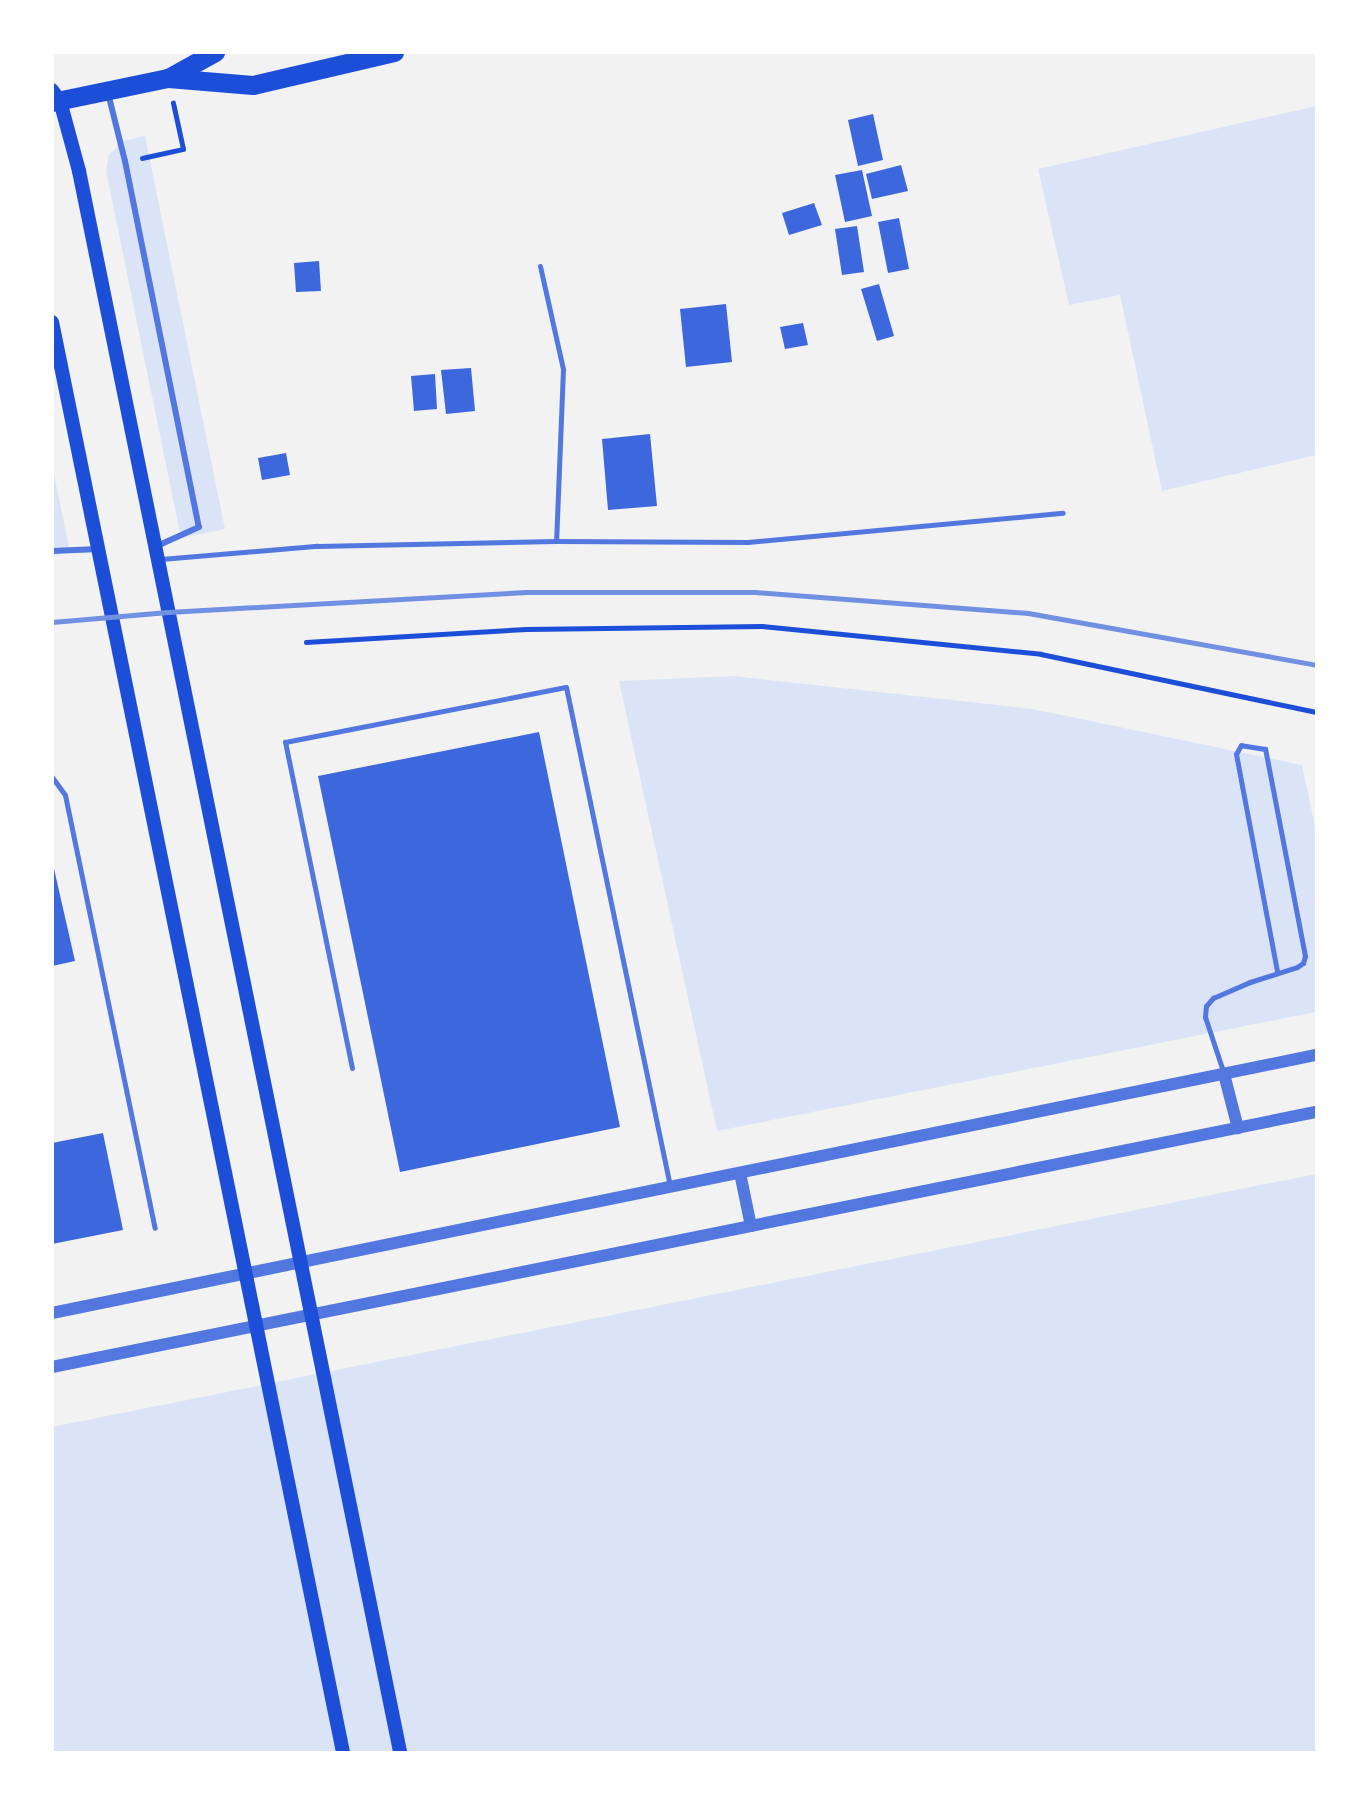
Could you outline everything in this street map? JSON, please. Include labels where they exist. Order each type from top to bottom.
[{"type":"highway","points":[[168,78],[215,52]]},
{"type":"highway","points":[[55,98],[107,91],[168,78],[253,85],[394,52]]},
{"type":"main road","points":[[55,98],[79,171],[400,1752]]},
{"type":"main road","points":[[52,322],[343,1752]]},
{"type":"street","points":[[107,91],[125,161],[199,527],[156,553]]},
{"type":"street","points":[[52,551],[99,549]]},
{"type":"street","points":[[52,1313],[1317,1055]]},
{"type":"street","points":[[1224,1074],[1238,1128]]},
{"type":"street","points":[[52,1367],[1317,1112]]},
{"type":"street","points":[[740,1172],[751,1226]]},
{"type":"lane","points":[[540,266],[563,369],[556,541]]},
{"type":"lane","points":[[156,553],[317,546],[556,541],[748,542],[1063,513]]},
{"type":"lane","points":[[352,1068],[285,743],[566,687],[670,1187]]},
{"type":"lane","points":[[1224,1074],[1205,1017],[1206,1006],[1213,998],[1277,972],[1297,967],[1303,963],[1305,956],[1265,749],[1241,746],[1236,754],[1277,972]]},
{"type":"lane","points":[[52,777],[65,795],[155,1228]]},
{"type":"path","points":[[125,161],[183,149],[168,78]]},
{"type":"path","points":[[306,642],[526,629],[762,626],[1041,654],[1317,712]]},
{"type":"shaded area","points":[[1316,106],[1316,455],[1162,491],[1120,295],[1069,305],[1038,169]]},
{"type":"shaded area","points":[[145,136],[225,529],[181,538],[106,171],[109,155],[123,141]]},
{"type":"shaded area","points":[[52,465],[70,552],[53,556],[52,556]]},
{"type":"shaded area","points":[[733,676],[1033,709],[1302,765],[1316,831],[1316,1012],[717,1131],[619,681]]},
{"type":"shaded area","points":[[1316,1174],[1316,1752],[53,1752],[52,1427]]},
{"type":"building","points":[[873,114],[883,160],[858,166],[848,120]]},
{"type":"building","points":[[901,165],[908,191],[872,199],[866,174]]},
{"type":"building","points":[[862,170],[872,216],[845,222],[835,175]]},
{"type":"building","points":[[814,203],[822,225],[789,235],[782,213]]},
{"type":"building","points":[[899,218],[909,269],[888,273],[878,222]]},
{"type":"building","points":[[857,226],[864,272],[842,275],[835,229]]},
{"type":"building","points":[[319,261],[321,291],[296,292],[294,263]]},
{"type":"building","points":[[879,284],[894,336],[877,341],[861,289]]},
{"type":"building","points":[[726,304],[732,362],[686,367],[680,309]]},
{"type":"building","points":[[803,323],[808,345],[785,349],[780,327]]},
{"type":"building","points":[[471,368],[475,411],[446,414],[441,370]]},
{"type":"building","points":[[435,374],[437,409],[414,411],[411,376]]},
{"type":"building","points":[[650,434],[657,506],[608,510],[602,439]]},
{"type":"building","points":[[286,453],[290,475],[262,480],[258,458]]},
{"type":"building","points":[[539,732],[620,1127],[400,1172],[318,776]]},
{"type":"building","points":[[52,860],[75,961],[52,966]]},
{"type":"building","points":[[103,1133],[123,1230],[52,1244],[52,1143]]},
{"type":"railway","points":[[52,622],[168,612],[526,592],[755,592],[1028,613],[1316,665]]}]
